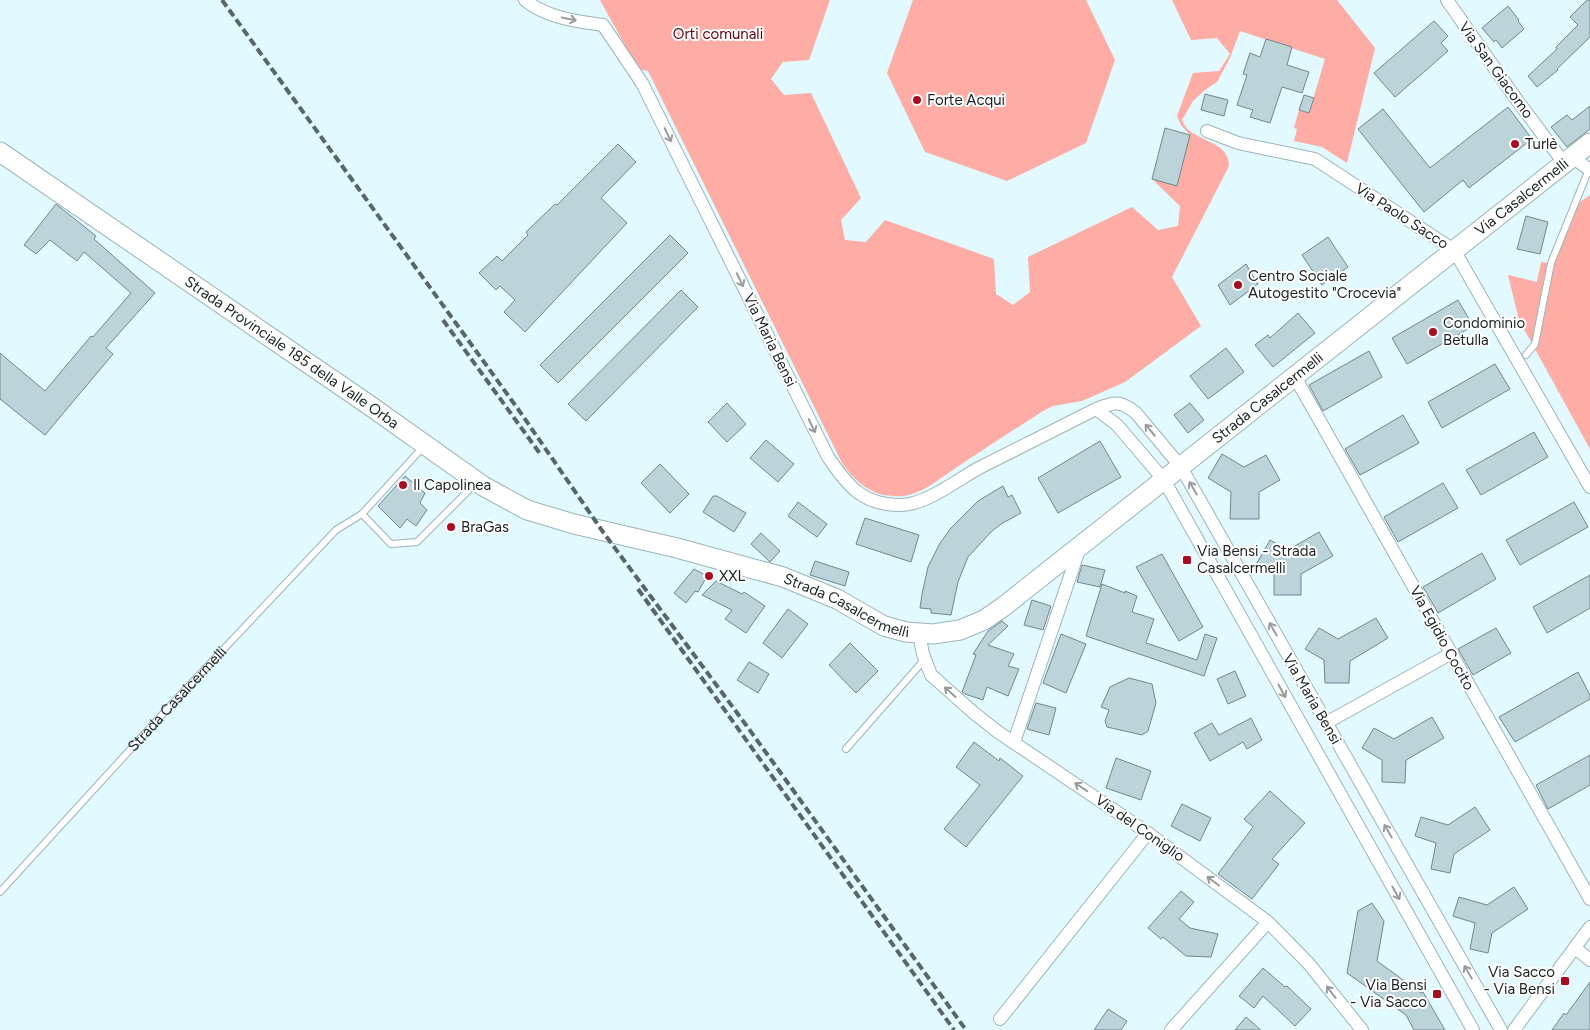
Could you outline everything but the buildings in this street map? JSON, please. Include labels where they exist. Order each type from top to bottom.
[{"type":"main road","name":"Via Casalcermelli","points":[[1454,250],[1590,142]]},
{"type":"main road","name":"Strada Provinciale 185 della Valle Orba","points":[[0,152],[477,482],[528,510],[594,530]]},
{"type":"main road","name":"Strada Casalcermelli","points":[[594,530],[677,548],[783,577],[837,599],[884,626],[896,630],[920,634],[948,633],[960,630],[984,620],[1008,604],[1454,250]]},
{"type":"street","name":"Via Maria Bensi","points":[[525,0],[532,6],[565,19],[604,25],[642,82],[828,457],[845,482],[857,493],[871,500],[887,504],[902,506],[918,502],[977,470],[1113,402],[1127,406],[1136,413],[1181,467],[1501,1030]]},
{"type":"street","name":"Via San Giacomo","points":[[1447,0],[1514,96],[1568,160],[1590,169]]},
{"type":"street","name":"Via Paolo Sacco","points":[[1207,131],[1238,143],[1315,159],[1454,250],[1590,487]]},
{"type":"street","name":"Via Egidio Cocito","points":[[1295,377],[1590,899]]},
{"type":"street","name":"Via Maria Bensi","points":[[1096,409],[1117,425],[1164,480],[1473,1030]]},
{"type":"street","points":[[1014,742],[1080,547]]},
{"type":"street","name":"Via del Coniglio","points":[[920,634],[925,659],[931,675],[974,713],[1148,833],[1268,922],[1309,964],[1362,1030]]},
{"type":"street","points":[[1326,723],[1450,654]]},
{"type":"street","points":[[1000,1019],[1148,833]]},
{"type":"street","points":[[1175,1029],[1268,922]]},
{"type":"street","points":[[1514,1030],[1590,927]]},
{"type":"street","points":[[1575,948],[1590,960]]},
{"type":"lane","points":[[1526,355],[1535,344],[1551,263],[1590,169]]},
{"type":"lane","name":"Strada Casalcermelli","points":[[0,892],[171,704],[336,530],[362,514],[425,445]]},
{"type":"lane","points":[[362,514],[391,544],[417,542],[477,482]]},
{"type":"lane","points":[[846,749],[925,659]]},
{"type":"green space","name":"Orti comunali","points":[[600,0],[830,0],[809,60],[783,62],[771,79],[784,95],[811,93],[861,198],[841,220],[845,240],[866,242],[885,220],[994,259],[996,294],[1013,305],[1030,292],[1028,257],[1132,207],[1158,230],[1178,226],[1180,206],[1152,179],[1177,185],[1190,135],[1181,125],[1177,116],[1193,73],[1219,71],[1230,54],[1217,38],[1191,40],[1172,0],[1337,0],[1375,48],[1347,163],[1322,147],[1294,141],[1297,129],[1294,128],[1299,110],[1309,113],[1325,59],[1240,31],[1230,58],[1217,82],[1193,101],[1182,120],[1193,133],[1223,150],[1229,166],[1172,277],[1201,326],[1125,382],[1082,401],[1053,406],[1022,424],[933,484],[910,495],[893,496],[875,492],[861,484],[842,463],[648,71],[638,69]]},
{"type":"green space","points":[[913,0],[1086,0],[1115,60],[1086,143],[1007,181],[925,152],[887,73]]},
{"type":"green space","points":[[1590,195],[1590,449],[1519,320],[1508,275],[1537,282],[1541,262],[1553,264],[1577,204]]},
{"type":"railway","points":[[222,0],[518,409],[603,532],[749,729],[966,1030]]},
{"type":"railway","points":[[443,320],[541,455]]},
{"type":"railway","points":[[638,589],[954,1030]]},
{"type":"place","name":"Forte Acqui","points":[[917,100]]},
{"type":"place","name":"Turlè","points":[[1515,144]]},
{"type":"place","name":"Centro Sociale Autogestito \"Crocevia\"","points":[[1238,285]]},
{"type":"place","name":"Condominio Betulla","points":[[1433,332]]},
{"type":"place","name":"Il Capolinea","points":[[403,485]]},
{"type":"place","name":"BraGas","points":[[451,527]]},
{"type":"place","name":"Via Bensi - Strada Casalcermelli","points":[[1187,560]]},
{"type":"place","name":"XXL","points":[[709,576]]},
{"type":"place","name":"Via Sacco - Via Bensi","points":[[1565,981]]},
{"type":"place","name":"Via Bensi - Via Sacco","points":[[1437,994]]}]
